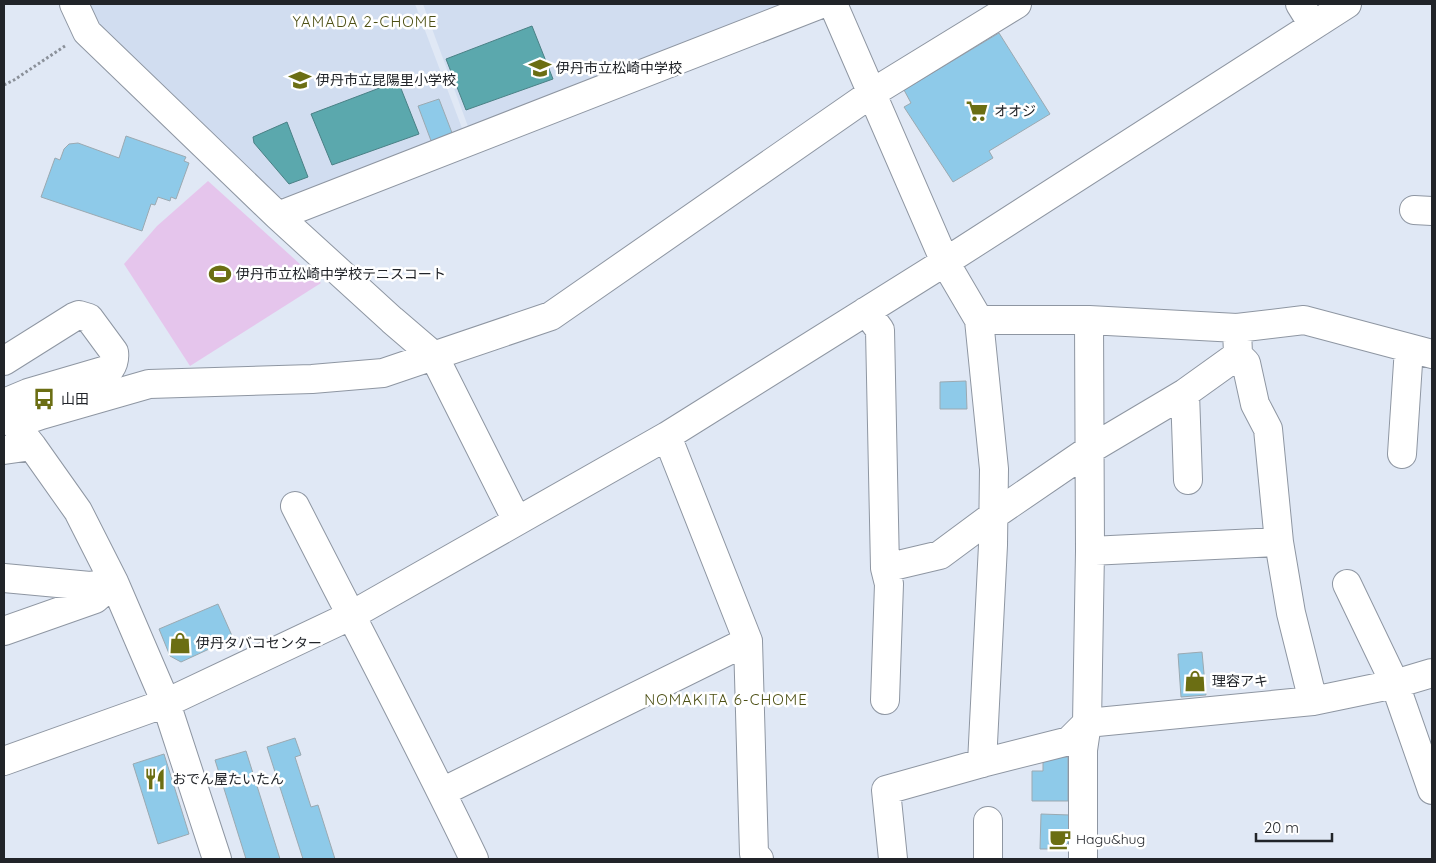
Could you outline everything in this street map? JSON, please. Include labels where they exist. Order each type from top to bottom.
[{"type":"street","points":[[74,4],[87,32],[278,216],[434,356],[517,521]]},
{"type":"street","points":[[278,216],[821,4]]},
{"type":"street","points":[[833,4],[945,262],[979,320],[994,469],[994,515],[982,762]]},
{"type":"street","points":[[8,413],[41,415],[149,384],[312,379],[384,373],[551,316],[872,93],[1017,4]]},
{"type":"street","points":[[4,761],[166,704],[350,616],[667,436],[945,262],[1307,14],[1347,4]]},
{"type":"street","points":[[866,311],[880,330],[885,568],[889,584],[885,700]]},
{"type":"street","points":[[4,361],[79,315],[89,318],[114,352],[115,357],[110,369],[28,393],[8,413]]},
{"type":"street","points":[[979,320],[1089,320],[1237,328],[1304,320],[1421,351],[1402,454]]},
{"type":"street","points":[[1083,859],[1083,750],[1087,723],[1090,551],[1089,320]]},
{"type":"street","points":[[1237,328],[1238,355],[1246,363],[1255,404],[1268,430],[1279,542],[1291,613],[1313,701]]},
{"type":"street","points":[[885,568],[940,555],[994,515],[1089,450],[1185,393],[1238,355]]},
{"type":"street","points":[[1185,393],[1188,480]]},
{"type":"street","points":[[8,413],[78,511],[114,582],[166,704],[217,859]]},
{"type":"street","points":[[667,436],[748,640],[750,858]]},
{"type":"street","points":[[4,450],[32,446]]},
{"type":"street","points":[[295,506],[442,792],[474,859]]},
{"type":"street","points":[[1090,551],[1279,542]]},
{"type":"street","points":[[4,578],[90,586],[114,582]]},
{"type":"street","points":[[4,631],[95,599],[114,582]]},
{"type":"street","points":[[1347,584],[1395,684],[1432,790]]},
{"type":"street","points":[[442,792],[748,640]]},
{"type":"street","points":[[893,859],[886,790],[982,762],[1069,742],[1087,723],[1313,701],[1395,684],[1432,673]]},
{"type":"street","points":[[988,821],[988,859]]},
{"type":"path","points":[[4,85],[87,32]]},
{"type":"shaded area","name":"伊丹市立昆陽里小学校","points":[[90,4],[415,4],[465,136],[297,201],[276,196],[99,24]]},
{"type":"shaded area","name":"伊丹市立松崎中学校","points":[[423,4],[796,4],[470,132]]},
{"type":"shaded area","name":"伊丹市立松崎中学校テニスコート","points":[[208,181],[321,283],[190,366],[124,264],[157,226]]},
{"type":"water","points":[[532,26],[553,79],[466,110],[446,59]]},
{"type":"water","points":[[398,81],[419,134],[332,165],[311,114]]},
{"type":"water","points":[[287,122],[308,177],[289,184],[254,143],[253,137]]},
{"type":"building","name":"オオジ","points":[[999,33],[1050,114],[989,151],[993,158],[953,182],[904,107],[911,103],[904,90]]},
{"type":"building","points":[[439,99],[454,138],[433,146],[418,106]]},
{"type":"building","points":[[126,136],[186,157],[184,161],[189,163],[176,199],[171,197],[170,201],[158,197],[155,205],[151,204],[142,231],[41,197],[55,158],[60,160],[64,149],[69,144],[78,143],[119,158]]},
{"type":"building","points":[[966,381],[967,409],[940,409],[940,382]]},
{"type":"building","points":[[218,604],[233,638],[181,662],[170,656],[159,629]]},
{"type":"building","points":[[1202,652],[1206,695],[1181,697],[1178,654]]},
{"type":"building","points":[[295,738],[301,755],[295,757],[311,807],[318,805],[335,859],[303,859],[267,747]]},
{"type":"building","points":[[246,751],[280,859],[246,859],[215,760]]},
{"type":"building","points":[[164,754],[189,834],[158,844],[133,764]]},
{"type":"building","points":[[1043,757],[1068,757],[1068,801],[1032,801],[1032,771],[1043,771]]},
{"type":"building","points":[[1041,814],[1070,815],[1070,841],[1062,849],[1040,849]]},
{"type":"place","name":"伊丹市立松崎中学校","points":[[540,68]]},
{"type":"place","name":"伊丹市立昆陽里小学校","points":[[300,80]]},
{"type":"place","name":"オオジ","points":[[977,111]]},
{"type":"place","name":"伊丹市立松崎中学校テニスコート","points":[[220,274]]},
{"type":"place","name":"山田","points":[[44,399]]},
{"type":"place","name":"伊丹タバコセンター","points":[[180,643]]},
{"type":"place","name":"理容アキ","points":[[1195,681]]},
{"type":"place","name":"おでん屋たいたん","points":[[155,779]]},
{"type":"place","name":"Hagu&hug","points":[[1060,839]]},
{"type":"district","name":"YAMADA 2-CHOME","points":[[365,22]]},
{"type":"district","name":"NOMAKITA 6-CHOME","points":[[726,700]]}]
